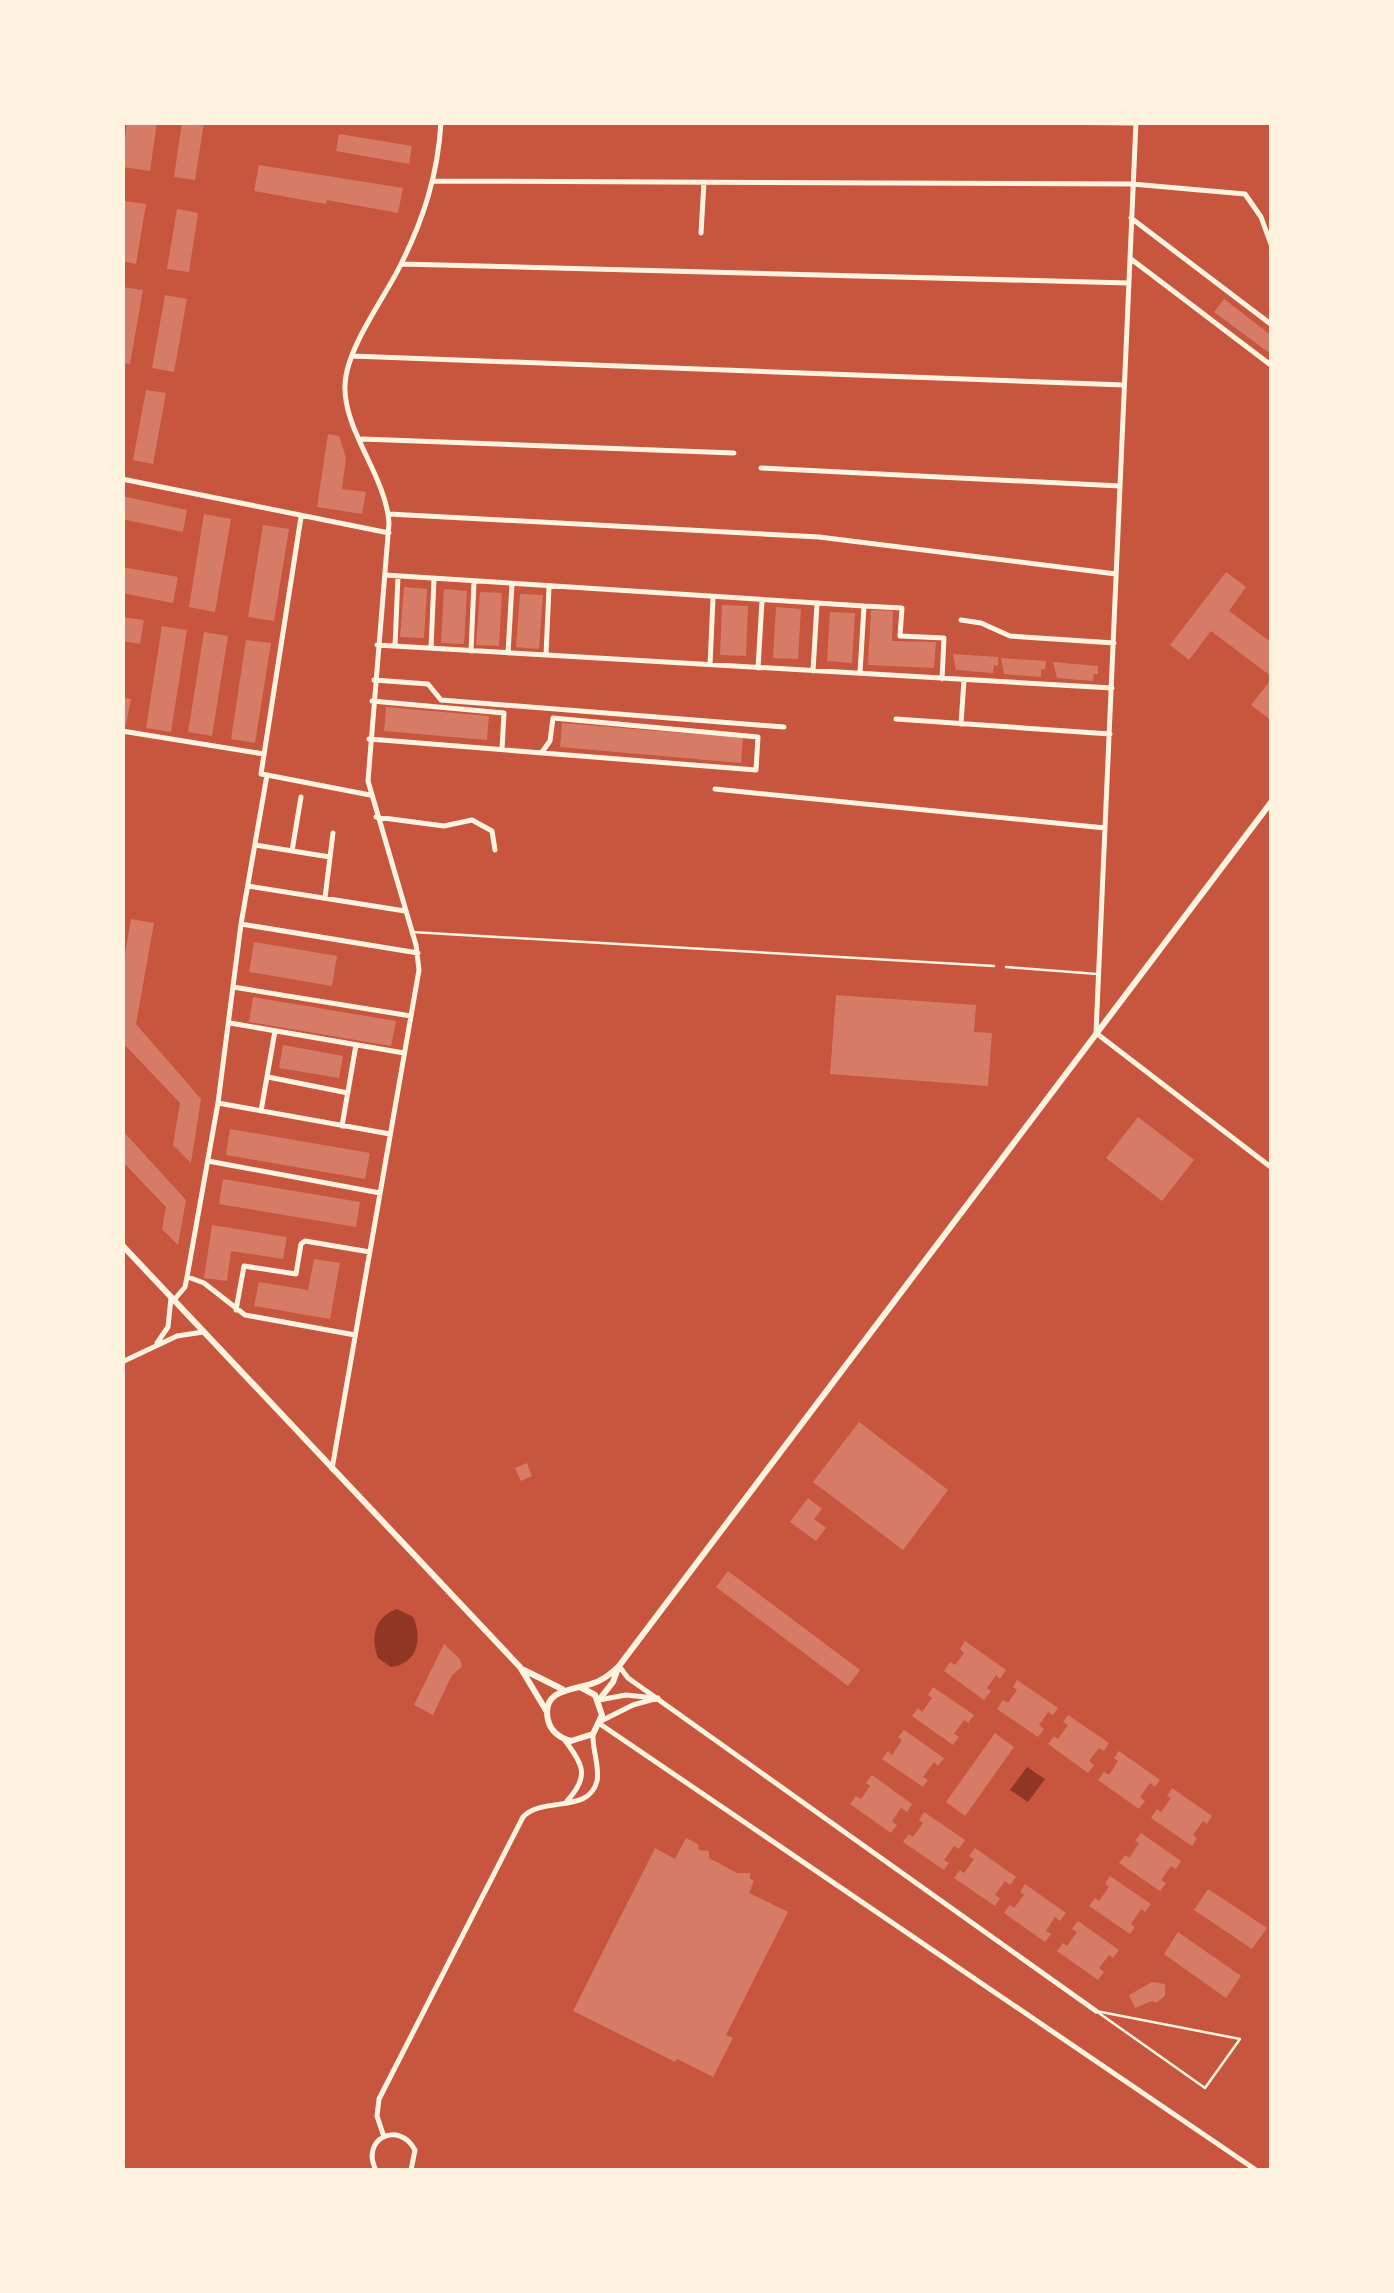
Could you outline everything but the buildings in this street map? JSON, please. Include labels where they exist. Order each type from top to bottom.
[{"type":"main road","points":[[520,1667],[563,1689],[601,1680],[619,1666],[1272,800]]},
{"type":"main road","points":[[122,1245],[520,1667],[554,1731],[564,1739],[579,1741],[594,1734],[601,1723],[599,1700],[619,1666]]},
{"type":"main road","points":[[580,1687],[599,1700]]},
{"type":"main road","points":[[548,1714],[552,1699],[563,1689]]},
{"type":"street","points":[[332,1469],[419,970],[418,953],[370,794],[369,739],[388,514],[345,390],[352,356],[401,264],[434,181],[441,122]]},
{"type":"street","points":[[1038,122],[1136,123],[1096,1033],[1272,1168]]},
{"type":"street","points":[[434,181],[1132,184],[1245,194],[1261,217],[1272,246]]},
{"type":"street","points":[[701,232],[704,182]]},
{"type":"street","points":[[1131,218],[1272,325]]},
{"type":"street","points":[[1129,258],[1272,366]]},
{"type":"street","points":[[401,264],[1128,283]]},
{"type":"street","points":[[352,356],[1124,385]]},
{"type":"street","points":[[361,440],[734,453]]},
{"type":"street","points":[[761,468],[1120,486]]},
{"type":"street","points":[[122,479],[389,533]]},
{"type":"street","points":[[388,514],[819,537],[1116,574]]},
{"type":"street","points":[[301,516],[260,774],[370,794]]},
{"type":"street","points":[[385,576],[902,608],[900,636],[944,638],[942,678]]},
{"type":"street","points":[[394,646],[398,576]]},
{"type":"street","points":[[431,648],[434,579]]},
{"type":"street","points":[[470,651],[474,582]]},
{"type":"street","points":[[508,653],[512,584]]},
{"type":"street","points":[[546,655],[549,586]]},
{"type":"street","points":[[710,665],[713,597]]},
{"type":"street","points":[[758,668],[762,600]]},
{"type":"street","points":[[814,671],[817,604]]},
{"type":"street","points":[[860,674],[864,606]]},
{"type":"street","points":[[961,620],[981,623],[1010,636],[1114,642]]},
{"type":"street","points":[[377,645],[1112,688]]},
{"type":"street","points":[[374,680],[428,684],[440,700],[784,727]]},
{"type":"street","points":[[960,724],[964,680]]},
{"type":"street","points":[[372,701],[504,713],[502,749]]},
{"type":"street","points":[[369,739],[756,770],[758,737],[553,718],[550,741],[542,752]]},
{"type":"street","points":[[896,719],[1110,734]]},
{"type":"street","points":[[122,731],[264,754]]},
{"type":"street","points":[[155,1346],[168,1327],[172,1299],[185,1288],[218,1103],[241,924],[266,775]]},
{"type":"street","points":[[715,789],[1106,828]]},
{"type":"street","points":[[292,850],[301,797]]},
{"type":"street","points":[[376,817],[444,826],[476,821],[492,831],[494,850]]},
{"type":"street","points":[[324,898],[334,834]]},
{"type":"street","points":[[255,845],[330,857]]},
{"type":"street","points":[[248,886],[406,911]]},
{"type":"street","points":[[241,924],[418,953]]},
{"type":"street","points":[[233,987],[411,1016]]},
{"type":"street","points":[[229,1022],[404,1053]]},
{"type":"street","points":[[261,1111],[275,1030]]},
{"type":"street","points":[[342,1126],[356,1045]]},
{"type":"street","points":[[268,1078],[348,1092]]},
{"type":"street","points":[[218,1103],[390,1134]]},
{"type":"street","points":[[208,1161],[380,1192]]},
{"type":"street","points":[[236,1310],[244,1266],[296,1274],[301,1244],[306,1241],[370,1252]]},
{"type":"street","points":[[187,1277],[200,1280],[236,1310],[254,1317],[356,1336]]},
{"type":"street","points":[[122,1362],[182,1334],[204,1332]]},
{"type":"street","points":[[619,1666],[628,1678],[1096,2011]]},
{"type":"street","points":[[599,1700],[626,1696],[658,1698]]},
{"type":"street","points":[[658,1698],[601,1723],[1256,2170]]},
{"type":"street","points":[[384,2137],[377,2116],[378,2098],[523,1816],[536,1807],[586,1798],[596,1783],[594,1734]]},
{"type":"street","points":[[564,1739],[582,1774],[579,1787],[566,1802]]},
{"type":"street","points":[[376,2170],[372,2150],[384,2137],[397,2134],[412,2144],[416,2157],[412,2170]]},
{"type":"lane","points":[[412,932],[994,966]]},
{"type":"lane","points":[[1006,968],[1098,974]]},
{"type":"lane","points":[[1096,2011],[1181,2027],[1240,2039],[1206,2088],[1096,2011]]},
{"type":"shaded area","points":[[397,1609],[413,1617],[417,1642],[407,1661],[391,1667],[378,1658],[374,1642],[379,1622]]},
{"type":"shaded area","points":[[1027,1767],[1045,1779],[1028,1802],[1010,1790]]}]
